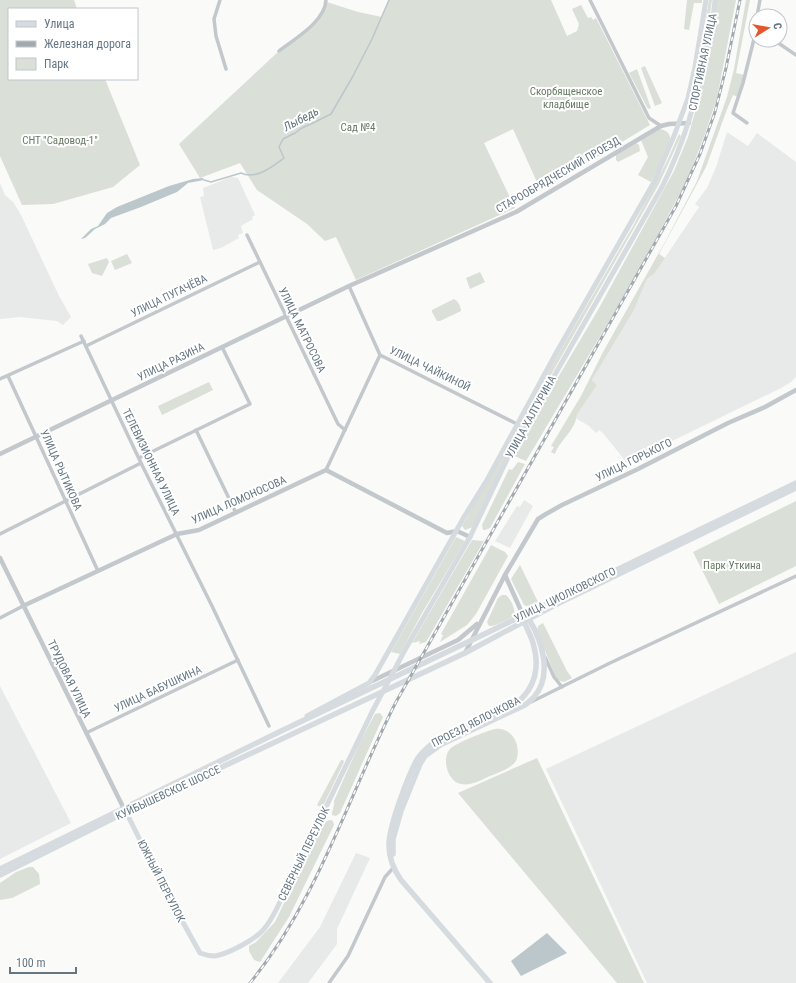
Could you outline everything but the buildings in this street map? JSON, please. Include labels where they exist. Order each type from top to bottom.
[{"type":"main road","name":"СПОРТИВНАЯ УЛИЦА","points":[[679,124],[688,98],[695,67],[706,0]]},
{"type":"main road","name":"СПОРТИВНАЯ УЛИЦА","points":[[689,123],[703,69],[715,0]]},
{"type":"main road","name":"УЛИЦА ХАЛТУРИНА","points":[[372,712],[406,648],[470,537],[509,455],[662,187],[673,165],[689,123]]},
{"type":"main road","name":"УЛИЦА ХАЛТУРИНА","points":[[369,683],[487,480],[517,424],[654,182],[679,124]]},
{"type":"main road","name":"УЛИЦА ЦИОЛКОВСКОГО","points":[[334,706],[796,483]]},
{"type":"main road","name":"УЛИЦА ЦИОЛКОВСКОГО","points":[[336,712],[465,653],[555,605],[796,488]]},
{"type":"main road","points":[[523,615],[527,620]]},
{"type":"main road","name":"ПРОЕЗД ЯБЛОЧКОВА","points":[[394,867],[393,845],[396,828],[416,773],[426,756],[440,745],[525,705],[534,696],[542,680],[544,666],[543,652],[536,632],[527,620]]},
{"type":"main road","name":"ПРОЕЗД ЯБЛОЧКОВА","points":[[490,983],[401,880],[394,867],[389,846],[391,830],[412,770],[422,752],[433,743],[516,704],[532,686],[536,670],[535,653],[527,620]]},
{"type":"main road","name":"КУЙБЫШЕВСКОЕ ШОССЕ","points":[[279,732],[331,702],[369,683]]},
{"type":"main road","name":"КУЙБЫШЕВСКОЕ ШОССЕ","points":[[0,875],[124,810],[334,706]]},
{"type":"main road","name":"КУЙБЫШЕВСКОЕ ШОССЕ","points":[[0,869],[336,712]]},
{"type":"main road","name":"СЕВЕРНЫЙ ПЕРЕУЛОК","points":[[200,953],[208,956],[216,956],[243,944],[263,930],[271,920],[372,712]]},
{"type":"main road","name":"ЮЖНЫЙ ПЕРЕУЛОК","points":[[124,810],[200,953]]},
{"type":"street","points":[[220,0],[214,19],[216,36],[226,69]]},
{"type":"street","points":[[279,51],[318,20],[326,0]]},
{"type":"street","points":[[590,0],[649,118],[661,126]]},
{"type":"street","points":[[747,123],[733,113],[743,83],[752,48]]},
{"type":"street","points":[[785,48],[796,56]]},
{"type":"street","name":"СТАРООБРЯДЧЕСКИЙ ПРОЕЗД","points":[[349,286],[516,212],[661,126],[689,123]]},
{"type":"street","name":"УЛИЦА МАТРОСОВА","points":[[247,234],[338,424],[346,430]]},
{"type":"street","name":"УЛИЦА ПУГАЧЁВА","points":[[86,346],[260,262]]},
{"type":"street","name":"УЛИЦА ЧАЙКИНОЙ","points":[[349,286],[380,355],[517,424]]},
{"type":"street","name":"УЛИЦА РАЗИНА","points":[[0,454],[349,286]]},
{"type":"street","name":"ТЕЛЕВИЗИОННАЯ УЛИЦА","points":[[81,336],[269,726]]},
{"type":"street","points":[[0,379],[84,341]]},
{"type":"street","points":[[139,458],[250,404],[222,347]]},
{"type":"street","points":[[380,355],[326,470],[447,533],[457,531],[470,537]]},
{"type":"street","name":"УЛИЦА РЫТИКОВА","points":[[8,376],[98,571]]},
{"type":"street","name":"УЛИЦА ГОРЬКОГО","points":[[465,653],[505,575],[538,519],[795,392]]},
{"type":"street","points":[[196,430],[236,513]]},
{"type":"street","points":[[0,534],[141,463]]},
{"type":"street","name":"УЛИЦА ЛОМОНОСОВА","points":[[0,618],[177,534],[199,530],[326,470]]},
{"type":"street","name":"ТРУДОВАЯ УЛИЦА","points":[[0,558],[124,810]]},
{"type":"street","points":[[505,575],[523,615]]},
{"type":"street","name":"ПРОЕЗД ЯБЛОЧКОВА","points":[[525,705],[610,663],[796,576]]},
{"type":"street","name":"КУЙБЫШЕВСКОЕ ШОССЕ","points":[[369,683],[458,640],[480,622]]},
{"type":"street","name":"ПРОЕЗД ЯБЛОЧКОВА","points":[[543,652],[554,678],[562,687]]},
{"type":"street","name":"УЛИЦА БАБУШКИНА","points":[[86,733],[238,660]]},
{"type":"street","points":[[329,983],[348,956],[385,877],[394,867]]},
{"type":"shaded area","points":[[727,132],[748,146],[757,133],[796,162],[796,377],[781,388],[627,463],[603,433],[599,430],[596,433],[589,426],[577,419],[576,414],[597,385],[592,380],[634,310],[647,279],[654,274],[699,207],[695,204],[707,188],[716,167]]},
{"type":"shaded area","points":[[231,177],[238,178],[255,215],[252,217],[253,219],[241,226],[243,233],[238,235],[239,238],[221,248],[213,250],[200,197],[204,196],[203,188]]},
{"type":"shaded area","points":[[203,178],[204,180],[188,183],[177,192],[111,218],[85,238],[81,239],[91,229],[98,226],[107,213],[117,207],[169,186],[193,179]]},
{"type":"shaded area","points":[[0,183],[5,195],[13,202],[21,215],[59,296],[71,317],[63,325],[57,321],[20,317],[0,319]]},
{"type":"shaded area","points":[[524,500],[533,506],[510,548],[495,541],[517,506],[520,507]]},
{"type":"shaded area","points":[[796,652],[796,983],[647,983],[546,769]]},
{"type":"shaded area","points":[[0,686],[71,823],[0,859]]},
{"type":"shaded area","points":[[356,853],[370,858],[337,929],[337,944],[308,983],[278,983],[320,927]]},
{"type":"shaded area","points":[[547,933],[567,953],[521,976],[511,961]]},
{"type":"green space","name":"СНТ \"Садовод-1\"","points":[[0,0],[74,0],[77,8],[8,8],[8,80],[105,80],[140,165],[113,187],[53,204],[22,205],[0,156]]},
{"type":"green space","name":"Сад №4","points":[[389,0],[551,0],[567,36],[577,31],[579,24],[572,9],[581,5],[588,18],[591,17],[593,20],[596,18],[650,125],[541,191],[513,129],[484,143],[515,208],[356,280],[336,237],[325,241],[307,224],[257,190],[240,163],[200,178],[179,144],[279,51],[318,21],[327,2],[358,12],[382,17]]},
{"type":"green space","points":[[687,0],[702,0],[702,3],[694,3],[689,30],[684,29]]},
{"type":"green space","points":[[709,0],[712,0],[707,31],[692,99],[689,100],[704,30]]},
{"type":"green space","points":[[716,0],[736,0],[717,98],[688,178],[640,269],[526,461],[512,455],[598,310],[674,171],[688,137],[697,105],[712,31]]},
{"type":"green space","points":[[746,0],[750,0],[736,73],[744,75],[738,97],[733,95],[706,167],[659,254],[665,258],[654,274],[647,279],[634,310],[592,380],[597,385],[577,414],[574,425],[555,454],[551,452],[554,447],[551,446],[581,396],[603,352],[665,242],[697,181],[727,97],[734,69]]},
{"type":"green space","points":[[645,66],[662,103],[655,106],[641,68]]},
{"type":"green space","points":[[637,69],[651,108],[648,109],[629,73]]},
{"type":"green space","points":[[660,129],[668,133],[670,141],[651,182],[638,175],[648,157],[641,140]]},
{"type":"green space","points":[[679,134],[681,136],[659,184],[522,426],[473,527],[465,530],[462,526],[558,355],[633,226],[667,161]]},
{"type":"green space","points":[[636,143],[639,145],[640,151],[618,162],[616,160],[616,155]]},
{"type":"green space","points":[[127,254],[132,263],[115,270],[111,261]]},
{"type":"green space","points":[[107,258],[109,262],[102,276],[92,273],[88,264]]},
{"type":"green space","points":[[480,272],[485,282],[470,289],[466,278]]},
{"type":"green space","points":[[454,299],[459,304],[461,311],[437,321],[432,310]]},
{"type":"green space","points":[[209,382],[213,390],[162,415],[158,406]]},
{"type":"green space","points":[[518,462],[525,464],[490,528],[483,530],[482,525],[509,469],[512,470]]},
{"type":"green space","name":"Парк Уткина","points":[[796,501],[796,566],[719,604],[693,552]]},
{"type":"green space","points":[[456,537],[465,541],[422,613],[400,654],[391,652]]},
{"type":"green space","points":[[472,540],[484,541],[426,642],[419,644],[420,641],[412,643]]},
{"type":"green space","points":[[491,545],[505,552],[508,556],[476,614],[467,625],[440,642],[443,635],[441,634]]},
{"type":"green space","points":[[520,565],[539,604],[535,606],[530,607],[524,605],[511,579]]},
{"type":"green space","points":[[502,595],[506,595],[512,603],[514,611],[513,616],[493,626],[489,626],[487,622],[498,598]]},
{"type":"green space","points":[[543,623],[572,678],[564,682],[557,680],[537,631],[538,626]]},
{"type":"green space","points":[[380,713],[383,717],[340,813],[336,816],[332,815],[334,801],[360,742],[375,714]]},
{"type":"green space","points":[[495,729],[506,731],[514,738],[518,749],[516,761],[504,770],[476,782],[461,784],[456,782],[449,775],[447,770],[447,753],[453,746]]},
{"type":"green space","points":[[537,758],[644,983],[617,983],[458,793]]},
{"type":"green space","points":[[341,760],[344,762],[322,808],[317,805]]},
{"type":"green space","points":[[330,820],[333,821],[334,825],[289,917],[260,962],[254,960],[249,951],[249,946],[256,942],[275,922],[317,834],[324,822]]},
{"type":"green space","points":[[33,867],[39,874],[40,884],[12,898],[0,900],[0,883],[16,872]]},
{"type":"waterway","name":"Лыбедь","points":[[204,180],[211,182],[241,173],[252,175],[264,172],[284,158],[279,147],[283,139],[331,114],[372,39],[389,0]]},
{"type":"railway","points":[[250,983],[274,951],[295,917],[330,847],[396,702],[676,206],[700,154],[715,112],[740,0]]},
{"type":"park label","name":"Скорбященское кладбище","points":[[566,97]]}]
